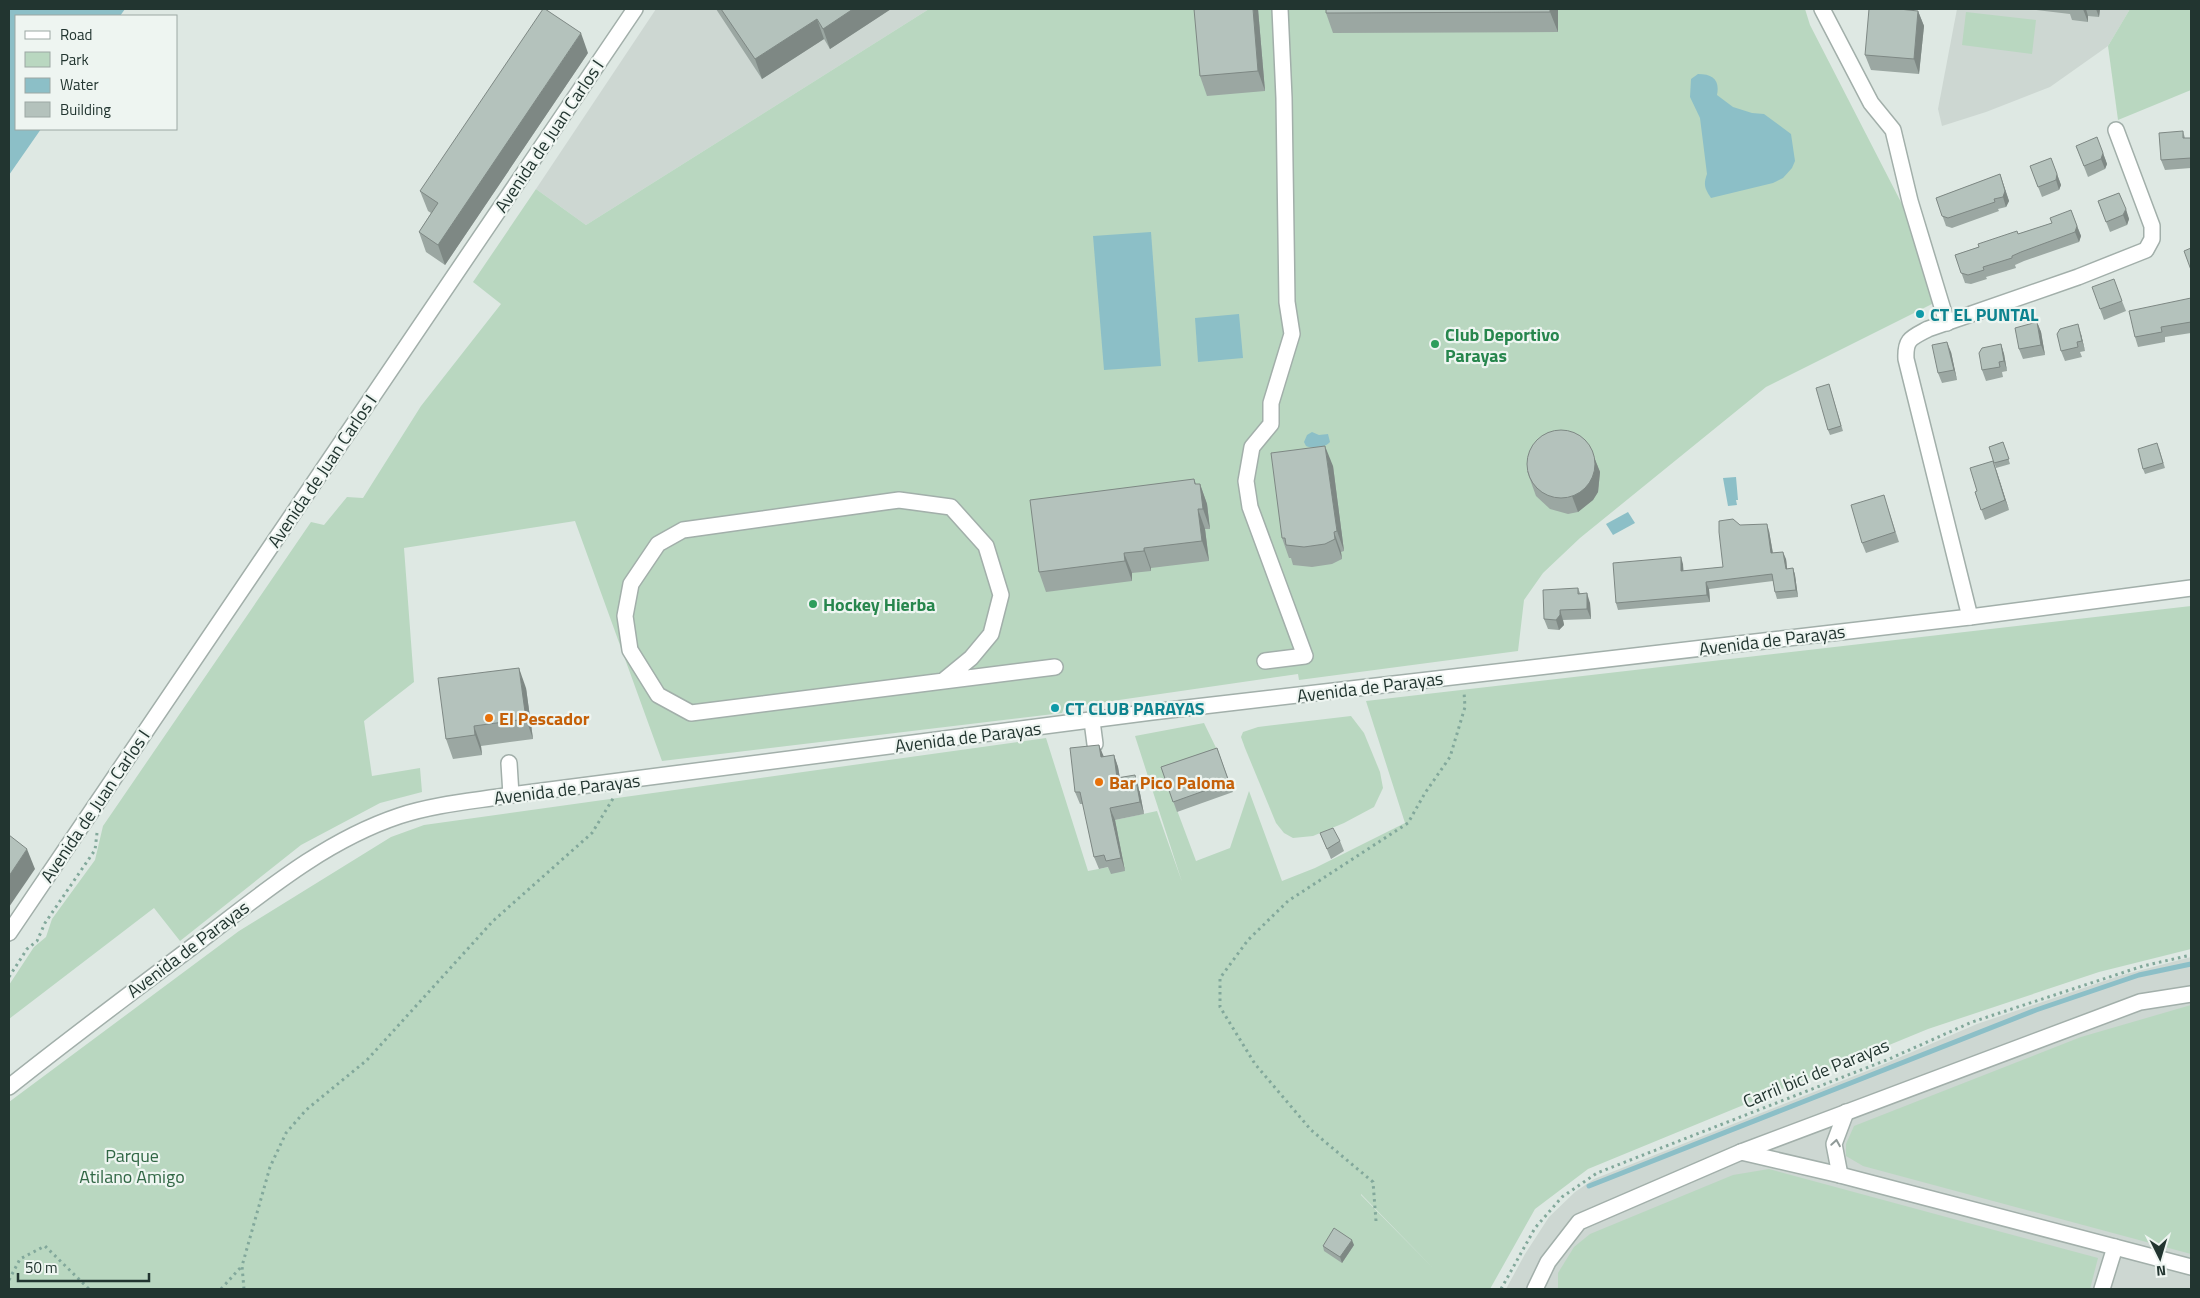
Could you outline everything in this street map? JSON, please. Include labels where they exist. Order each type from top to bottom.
[{"type":"street","name":"Avenida de Juan Carlos I","points":[[9,933],[635,9]]},
{"type":"street","points":[[1265,660],[1305,656],[1250,507],[1246,481],[1252,448],[1270,424],[1271,403],[1292,334],[1287,302],[1284,108],[1280,9]]},
{"type":"street","points":[[1822,9],[1871,103],[1893,130],[1910,201],[1948,323]]},
{"type":"street","points":[[1970,616],[1906,359],[1906,346],[1910,338],[1928,329],[2078,277],[2146,250],[2152,239],[2152,226],[2116,130]]},
{"type":"street","points":[[943,681],[972,658],[991,634],[1001,595],[986,546],[951,507],[899,500],[683,530],[658,544],[631,584],[625,616],[630,650],[658,694],[691,713],[1055,667]]},
{"type":"street","name":"Avenida de Parayas","points":[[9,1088],[81,1030],[285,875],[375,825],[400,815],[511,795],[1092,721],[2191,588]]},
{"type":"street","points":[[1092,721],[1095,744]]},
{"type":"street","points":[[509,763],[511,795]]},
{"type":"street","points":[[1535,1289],[1548,1262],[1579,1222],[1741,1152],[2140,1002],[2191,994]]},
{"type":"street","points":[[1840,1175],[1834,1144],[1846,1112]]},
{"type":"street","points":[[1741,1152],[1840,1175],[2191,1267]]},
{"type":"street","points":[[2102,1289],[2116,1247]]},
{"type":"path","points":[[1376,1220],[1373,1182],[1311,1130],[1255,1064],[1220,1007],[1220,978],[1248,940],[1288,901],[1408,823],[1425,793],[1450,757],[1465,706],[1462,676]]},
{"type":"path","points":[[244,1289],[242,1266],[270,1166],[286,1133],[306,1110],[367,1060],[493,921],[592,833],[623,782]]},
{"type":"path","name":"Carril bici de Parayas","points":[[1501,1289],[1535,1228],[1562,1197],[1597,1173],[1889,1059],[1972,1022],[2143,966],[2191,955]]},
{"type":"path","points":[[9,1280],[20,1259],[45,1246],[89,1289]]},
{"type":"path","points":[[221,1289],[242,1266]]},
{"type":"shaded area","points":[[656,9],[929,9],[586,225],[536,189]]},
{"type":"shaded area","points":[[1957,9],[2130,9],[2108,46],[2050,87],[1986,112],[1942,126],[1938,109]]},
{"type":"shaded area","points":[[2191,957],[2191,1289],[1506,1289],[1525,1254],[1549,1217],[1575,1192],[1594,1179],[1882,1065],[1977,1024],[2119,976]]},
{"type":"green space","name":"Club Deportivo Parayas","points":[[929,9],[1805,9],[1810,25],[1904,208],[1936,302],[1766,387],[1580,538],[1543,573],[1524,600],[1518,651],[1299,680],[1298,674],[1064,708],[1062,713],[662,761],[575,521],[404,548],[414,682],[364,721],[372,776],[420,768],[422,792],[380,803],[301,845],[180,941],[154,908],[9,1019],[9,985],[34,947],[46,937],[52,919],[95,860],[103,826],[311,522],[324,525],[347,497],[363,498],[421,406],[501,304],[473,282],[536,189],[586,225]]},
{"type":"green space","points":[[2130,9],[2191,9],[2191,90],[2118,120],[2108,46]]},
{"type":"green space","points":[[1966,12],[2036,20],[2032,54],[1962,45]]},
{"type":"green space","name":"Parque Atilano Amigo","points":[[2191,606],[2191,949],[2099,972],[1928,1029],[1588,1169],[1535,1209],[1490,1289],[9,1289],[9,1102],[239,931],[391,837],[424,825],[1046,738],[1088,871],[1109,867],[1115,820],[1157,811],[1182,882],[1135,736],[1204,723],[1221,758],[1165,778],[1196,861],[1230,848],[1249,791],[1282,881],[1315,868],[1405,823],[1366,701]],"holes":[[[1361,1194],[1433,1268],[1361,1195]]]},
{"type":"green space","points":[[1351,716],[1364,733],[1380,772],[1383,788],[1374,807],[1344,823],[1313,836],[1293,838],[1284,833],[1276,823],[1241,737],[1243,732],[1258,727]]},
{"type":"green space","points":[[2191,1005],[2191,1254],[1863,1166],[1846,1156],[1846,1144],[1854,1126],[2081,1037]]},
{"type":"green space","points":[[1769,1169],[2098,1258],[2090,1289],[1558,1289],[1558,1273],[1574,1247],[1590,1234],[1733,1175]]},
{"type":"water","points":[[9,9],[125,9],[121,15],[15,15],[15,130],[40,130],[9,175]]},
{"type":"water","points":[[1698,74],[1708,75],[1714,79],[1718,90],[1717,95],[1733,107],[1752,113],[1764,114],[1791,134],[1795,161],[1792,168],[1783,178],[1773,183],[1711,198],[1705,187],[1707,174],[1700,118],[1690,97],[1691,79]]},
{"type":"water","points":[[1151,232],[1161,366],[1104,370],[1093,236]]},
{"type":"water","points":[[1239,314],[1243,358],[1198,362],[1195,318]]},
{"type":"water","points":[[1312,432],[1319,435],[1328,434],[1330,442],[1325,446],[1319,447],[1306,446],[1304,442],[1307,435]]},
{"type":"water","points":[[1736,477],[1737,505],[1728,506],[1723,478]]},
{"type":"water","points":[[1628,512],[1635,523],[1613,535],[1606,524]]},
{"type":"building","points":[[543,9],[581,33],[438,245],[419,232],[438,203],[420,191]]},
{"type":"building","points":[[721,9],[853,9],[823,29],[817,19],[755,59]]},
{"type":"building","points":[[1194,9],[1253,9],[1258,71],[1200,76]]},
{"type":"building","points":[[1326,9],[1550,9],[1550,12],[1326,13]]},
{"type":"building","points":[[1869,9],[1918,11],[1914,59],[1865,55]]},
{"type":"building","points":[[2183,131],[2183,138],[2191,138],[2191,158],[2161,160],[2159,133]]},
{"type":"building","points":[[2097,137],[2103,153],[2101,159],[2084,166],[2076,146]]},
{"type":"building","points":[[2051,158],[2057,174],[2056,180],[2038,187],[2030,166]]},
{"type":"building","points":[[2000,174],[2005,191],[2003,197],[1994,199],[1995,202],[1948,218],[1942,216],[1936,198]]},
{"type":"building","points":[[2119,193],[2126,209],[2123,215],[2106,222],[2098,201]]},
{"type":"building","points":[[2071,210],[2077,226],[2075,232],[2021,252],[2012,256],[2012,258],[1983,267],[1984,270],[1968,275],[1961,273],[1955,255],[1979,247],[1978,244],[2017,231],[2018,234],[2052,223],[2050,218]]},
{"type":"building","points":[[2191,248],[2191,270],[2184,251]]},
{"type":"building","points":[[2114,279],[2122,301],[2100,309],[2092,287]]},
{"type":"building","points":[[2191,298],[2191,322],[2161,327],[2162,332],[2135,337],[2129,311]]},
{"type":"building","points":[[2037,322],[2041,345],[2019,349],[2015,328]]},
{"type":"building","points":[[2078,324],[2082,341],[2077,342],[2078,347],[2061,351],[2057,334],[2060,329]]},
{"type":"building","points":[[1947,342],[1954,370],[1938,373],[1932,345]]},
{"type":"building","points":[[2001,344],[2004,361],[1999,362],[2000,367],[1982,370],[1979,353],[1982,348]]},
{"type":"building","points":[[1829,384],[1841,426],[1828,430],[1816,388]]},
{"type":"building","points":[[1561,430],[1574,433],[1585,440],[1592,451],[1595,464],[1592,477],[1585,488],[1574,495],[1561,498],[1548,495],[1537,488],[1530,477],[1527,464],[1530,451],[1537,440],[1548,433]]},
{"type":"building","points":[[2003,442],[2009,459],[1994,463],[1989,447]]},
{"type":"building","points":[[2157,443],[2163,463],[2143,469],[2138,449]]},
{"type":"building","points":[[1325,446],[1337,531],[1334,532],[1335,539],[1325,544],[1304,547],[1286,545],[1285,538],[1282,538],[1271,453]]},
{"type":"building","points":[[1993,461],[2005,500],[1981,510],[1970,468]]},
{"type":"building","points":[[1194,479],[1195,484],[1200,484],[1203,509],[1198,509],[1202,541],[1144,548],[1144,551],[1124,553],[1125,561],[1039,572],[1030,500]]},
{"type":"building","points":[[1884,495],[1895,532],[1862,543],[1851,505]]},
{"type":"building","points":[[1733,519],[1740,525],[1767,524],[1771,553],[1783,552],[1786,569],[1793,568],[1796,590],[1775,592],[1772,574],[1706,582],[1707,595],[1616,603],[1613,563],[1681,557],[1681,571],[1723,567],[1719,521]]},
{"type":"building","points":[[1578,588],[1578,594],[1587,593],[1587,609],[1560,610],[1560,615],[1556,620],[1544,619],[1543,590]]},
{"type":"building","points":[[519,668],[526,719],[474,726],[475,735],[446,739],[438,678]]},
{"type":"building","points":[[1099,745],[1101,757],[1114,755],[1117,778],[1135,775],[1140,802],[1110,808],[1121,858],[1106,861],[1104,855],[1094,857],[1080,792],[1075,792],[1070,748]]},
{"type":"building","points":[[1217,748],[1229,782],[1173,802],[1161,767]]},
{"type":"building","points":[[1333,828],[1340,841],[1327,849],[1320,833]]},
{"type":"building","points":[[9,835],[27,849],[9,876]]},
{"type":"building","points":[[1334,1228],[1352,1240],[1340,1257],[1323,1246]]},
{"type":"waterway","points":[[1589,1186],[2036,1010],[2139,975],[2191,964]]},
{"type":"place","name":"CT EL PUNTAL","points":[[1920,314]]},
{"type":"place","name":"Club Deportivo Parayas","points":[[1435,344]]},
{"type":"place","name":"Hockey Hierba","points":[[813,604]]},
{"type":"place","name":"CT CLUB PARAYAS","points":[[1055,708]]},
{"type":"place","name":"El Pescador","points":[[489,718]]},
{"type":"place","name":"Bar Pico Paloma","points":[[1099,782]]}]
